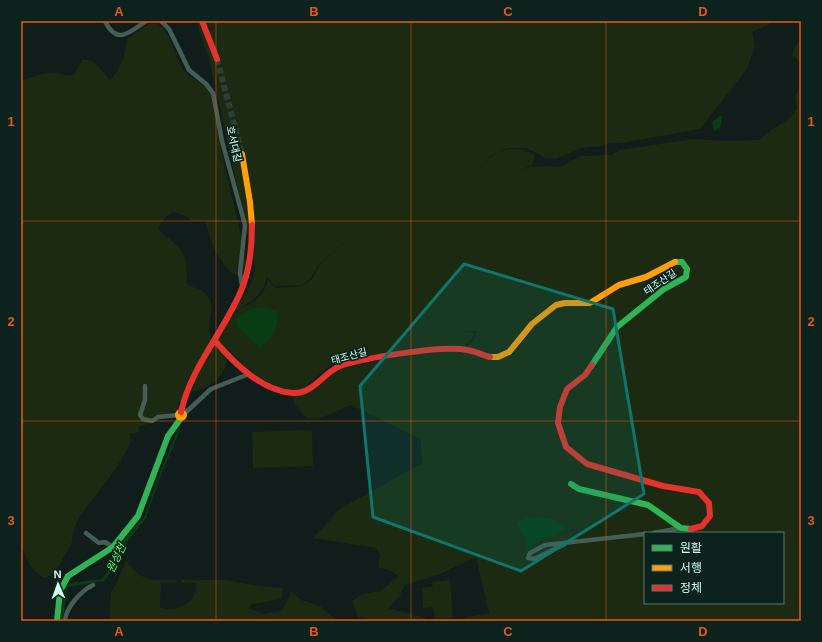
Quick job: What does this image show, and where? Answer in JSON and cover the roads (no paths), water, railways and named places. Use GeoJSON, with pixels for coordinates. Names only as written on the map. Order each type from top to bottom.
{"type":"FeatureCollection","features":[{"type":"Feature","properties":{"kind":"street"},"geometry":{"type":"LineString","coordinates":[[105,21],[111,30],[116,34],[123,35],[132,32],[146,21]]}},
{"type":"Feature","properties":{"kind":"street","name":"호서대길"},"geometry":{"type":"LineString","coordinates":[[161,21],[169,29],[189,70],[206,84],[213,93],[222,141],[245,225],[240,273],[242,288]]}},
{"type":"Feature","properties":{"kind":"street"},"geometry":{"type":"LineString","coordinates":[[202,21],[217,59]]}},
{"type":"Feature","properties":{"kind":"street"},"geometry":{"type":"LineString","coordinates":[[57,621],[60,591],[68,576],[113,547],[138,516],[168,436],[181,415],[198,368],[242,288],[247,272],[253,231],[252,209],[242,154]]}},
{"type":"Feature","properties":{"kind":"street","name":"태조산길"},"geometry":{"type":"LineString","coordinates":[[249,374],[274,388],[288,393],[298,393],[304,391],[334,368],[406,352],[464,349],[487,357],[498,358],[509,353],[529,328],[558,304],[582,304],[595,301],[617,286],[648,277],[674,262],[682,262],[687,269],[686,277],[664,289],[638,311],[622,320],[598,353],[585,375],[568,389],[560,406],[558,423],[562,440],[566,447],[587,464],[663,486],[699,492],[706,498],[710,516],[702,526],[693,529],[681,528]]}},
{"type":"Feature","properties":{"kind":"street"},"geometry":{"type":"LineString","coordinates":[[145,386],[145,400],[140,415],[143,419],[149,422],[158,417],[181,415],[212,389],[249,374],[216,342]]}},
{"type":"Feature","properties":{"kind":"street"},"geometry":{"type":"LineString","coordinates":[[571,484],[579,489],[648,505],[681,528]]}},
{"type":"Feature","properties":{"kind":"street"},"geometry":{"type":"LineString","coordinates":[[659,532],[681,528]]}},
{"type":"Feature","properties":{"kind":"street"},"geometry":{"type":"LineString","coordinates":[[86,534],[99,544],[105,542],[113,547]]}},
{"type":"Feature","properties":{"kind":"street"},"geometry":{"type":"LineString","coordinates":[[565,544],[534,560],[528,558],[530,553],[545,545],[644,534]]}},
{"type":"Feature","properties":{"kind":"street"},"geometry":{"type":"LineString","coordinates":[[65,621],[66,613],[70,607],[93,585]]}},
{"type":"Feature","properties":{"kind":"water"},"geometry":{"type":"Polygon","coordinates":[[[720,116],[722,117],[720,128],[714,131],[712,122],[720,116]]]}},
{"type":"Feature","properties":{"kind":"water"},"geometry":{"type":"Polygon","coordinates":[[[258,307],[276,311],[279,315],[274,334],[260,348],[236,325],[237,318],[247,311],[258,307]]]}},
{"type":"Feature","properties":{"kind":"water","name":"원성천"},"geometry":{"type":"Polygon","coordinates":[[[178,429],[180,430],[159,480],[146,518],[126,543],[115,566],[104,581],[67,587],[63,621],[60,621],[66,585],[102,579],[110,569],[124,539],[145,516],[158,477],[178,429]]]}},
{"type":"Feature","properties":{"kind":"water"},"geometry":{"type":"Polygon","coordinates":[[[540,517],[553,519],[567,529],[553,536],[543,538],[527,549],[525,537],[515,522],[527,518],[540,517]]]}},
{"type":"Feature","properties":{"kind":"tunnel"},"geometry":{"type":"LineString","coordinates":[[217,59],[242,154]]}}]}
